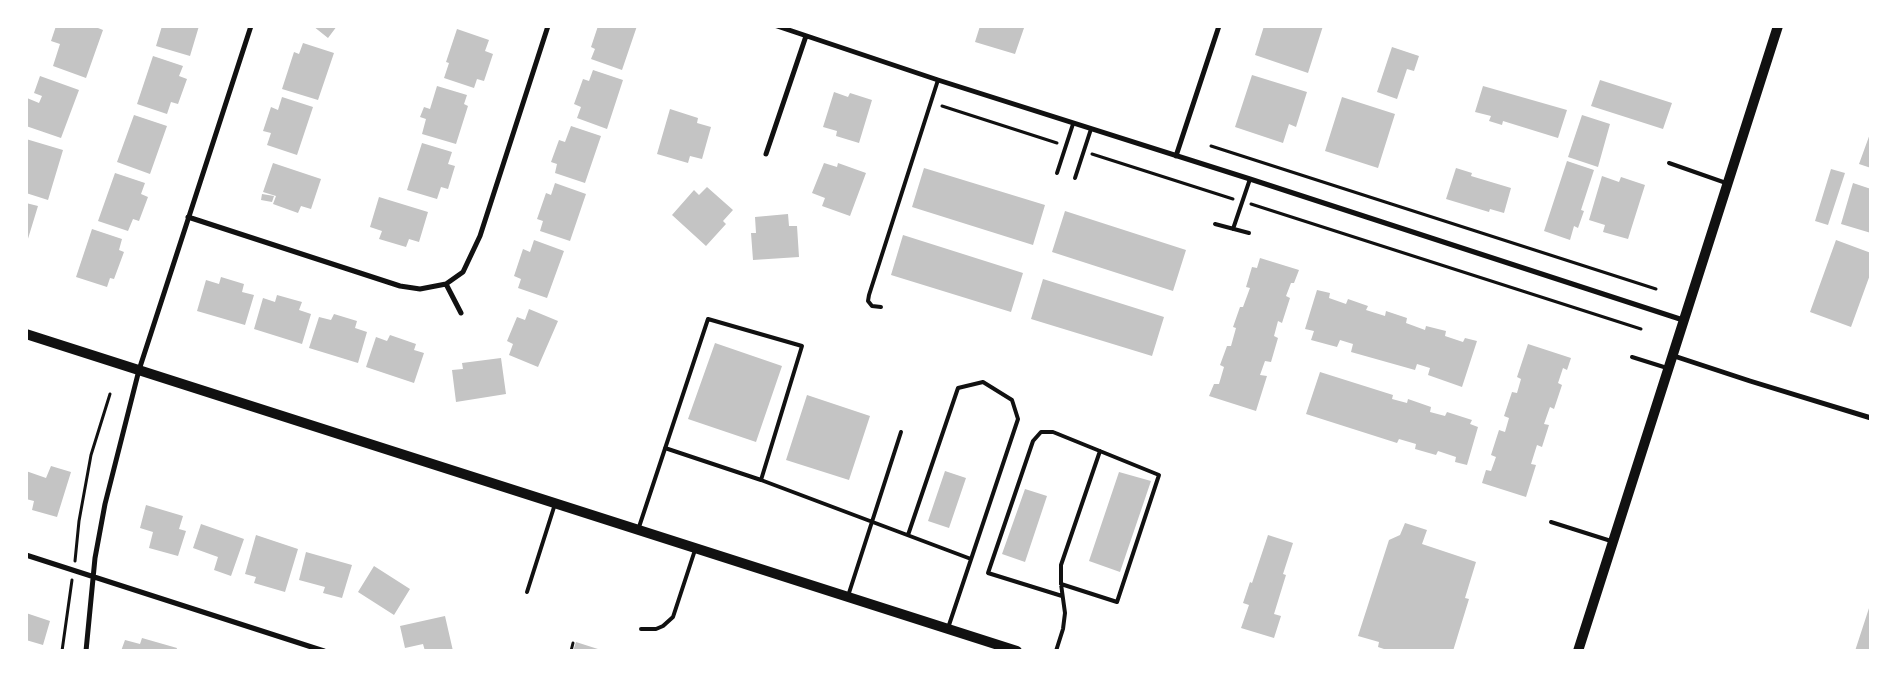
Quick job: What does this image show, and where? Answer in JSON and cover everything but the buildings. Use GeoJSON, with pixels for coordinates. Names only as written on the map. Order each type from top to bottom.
{"type":"FeatureCollection","features":[{"type":"Feature","properties":{"kind":"main road"},"geometry":{"type":"LineString","coordinates":[[1578,651],[1778,26]]}},
{"type":"Feature","properties":{"kind":"main road"},"geometry":{"type":"LineString","coordinates":[[26,334],[1017,651]]}},
{"type":"Feature","properties":{"kind":"street"},"geometry":{"type":"LineString","coordinates":[[86,651],[95,558],[105,504],[139,370],[250,26]]}},
{"type":"Feature","properties":{"kind":"street"},"geometry":{"type":"LineString","coordinates":[[188,217],[400,286],[420,289],[446,284],[462,272],[480,236],[548,26]]}},
{"type":"Feature","properties":{"kind":"street"},"geometry":{"type":"LineString","coordinates":[[777,26],[1073,124],[1250,179],[1683,320]]}},
{"type":"Feature","properties":{"kind":"street"},"geometry":{"type":"LineString","coordinates":[[1176,156],[1219,26]]}},
{"type":"Feature","properties":{"kind":"street"},"geometry":{"type":"LineString","coordinates":[[766,154],[806,36]]}},
{"type":"Feature","properties":{"kind":"street"},"geometry":{"type":"LineString","coordinates":[[446,284],[461,313]]}},
{"type":"Feature","properties":{"kind":"street"},"geometry":{"type":"LineString","coordinates":[[1672,355],[1871,418]]}},
{"type":"Feature","properties":{"kind":"street"},"geometry":{"type":"LineString","coordinates":[[26,555],[324,651]]}},
{"type":"Feature","properties":{"kind":"lane"},"geometry":{"type":"LineString","coordinates":[[881,307],[872,306],[868,301],[868,294],[938,80]]}},
{"type":"Feature","properties":{"kind":"lane"},"geometry":{"type":"LineString","coordinates":[[1057,173],[1073,124]]}},
{"type":"Feature","properties":{"kind":"lane"},"geometry":{"type":"LineString","coordinates":[[1075,178],[1091,129]]}},
{"type":"Feature","properties":{"kind":"lane"},"geometry":{"type":"LineString","coordinates":[[1669,163],[1728,184]]}},
{"type":"Feature","properties":{"kind":"lane"},"geometry":{"type":"LineString","coordinates":[[1233,229],[1250,179]]}},
{"type":"Feature","properties":{"kind":"lane"},"geometry":{"type":"LineString","coordinates":[[1215,224],[1249,234]]}},
{"type":"Feature","properties":{"kind":"lane"},"geometry":{"type":"LineString","coordinates":[[638,530],[708,319],[802,346],[761,480]]}},
{"type":"Feature","properties":{"kind":"lane"},"geometry":{"type":"LineString","coordinates":[[1632,357],[1667,368]]}},
{"type":"Feature","properties":{"kind":"lane"},"geometry":{"type":"LineString","coordinates":[[908,535],[958,388],[982,382],[1012,400],[1018,418],[948,628]]}},
{"type":"Feature","properties":{"kind":"lane"},"geometry":{"type":"LineString","coordinates":[[848,596],[900,432]]}},
{"type":"Feature","properties":{"kind":"lane"},"geometry":{"type":"LineString","coordinates":[[1060,584],[1117,602],[1159,475],[1053,432],[1041,432],[1033,441],[988,573],[1062,596]]}},
{"type":"Feature","properties":{"kind":"lane"},"geometry":{"type":"LineString","coordinates":[[665,448],[761,480],[971,559]]}},
{"type":"Feature","properties":{"kind":"lane"},"geometry":{"type":"LineString","coordinates":[[1056,651],[1063,629],[1065,613],[1060,584],[1061,565],[1100,451]]}},
{"type":"Feature","properties":{"kind":"lane"},"geometry":{"type":"LineString","coordinates":[[526,592],[556,503]]}},
{"type":"Feature","properties":{"kind":"lane"},"geometry":{"type":"LineString","coordinates":[[1551,522],[1613,541]]}},
{"type":"Feature","properties":{"kind":"lane"},"geometry":{"type":"LineString","coordinates":[[641,629],[656,629],[663,626],[673,617],[696,548]]}},
{"type":"Feature","properties":{"kind":"path"},"geometry":{"type":"LineString","coordinates":[[942,106],[1066,146]]}},
{"type":"Feature","properties":{"kind":"path"},"geometry":{"type":"LineString","coordinates":[[1211,146],[1656,288]]}},
{"type":"Feature","properties":{"kind":"path"},"geometry":{"type":"LineString","coordinates":[[1084,151],[1641,329]]}},
{"type":"Feature","properties":{"kind":"path"},"geometry":{"type":"LineString","coordinates":[[62,651],[78,521],[91,455],[110,394]]}},
{"type":"Feature","properties":{"kind":"path"},"geometry":{"type":"LineString","coordinates":[[571,651],[573,644]]}}]}
